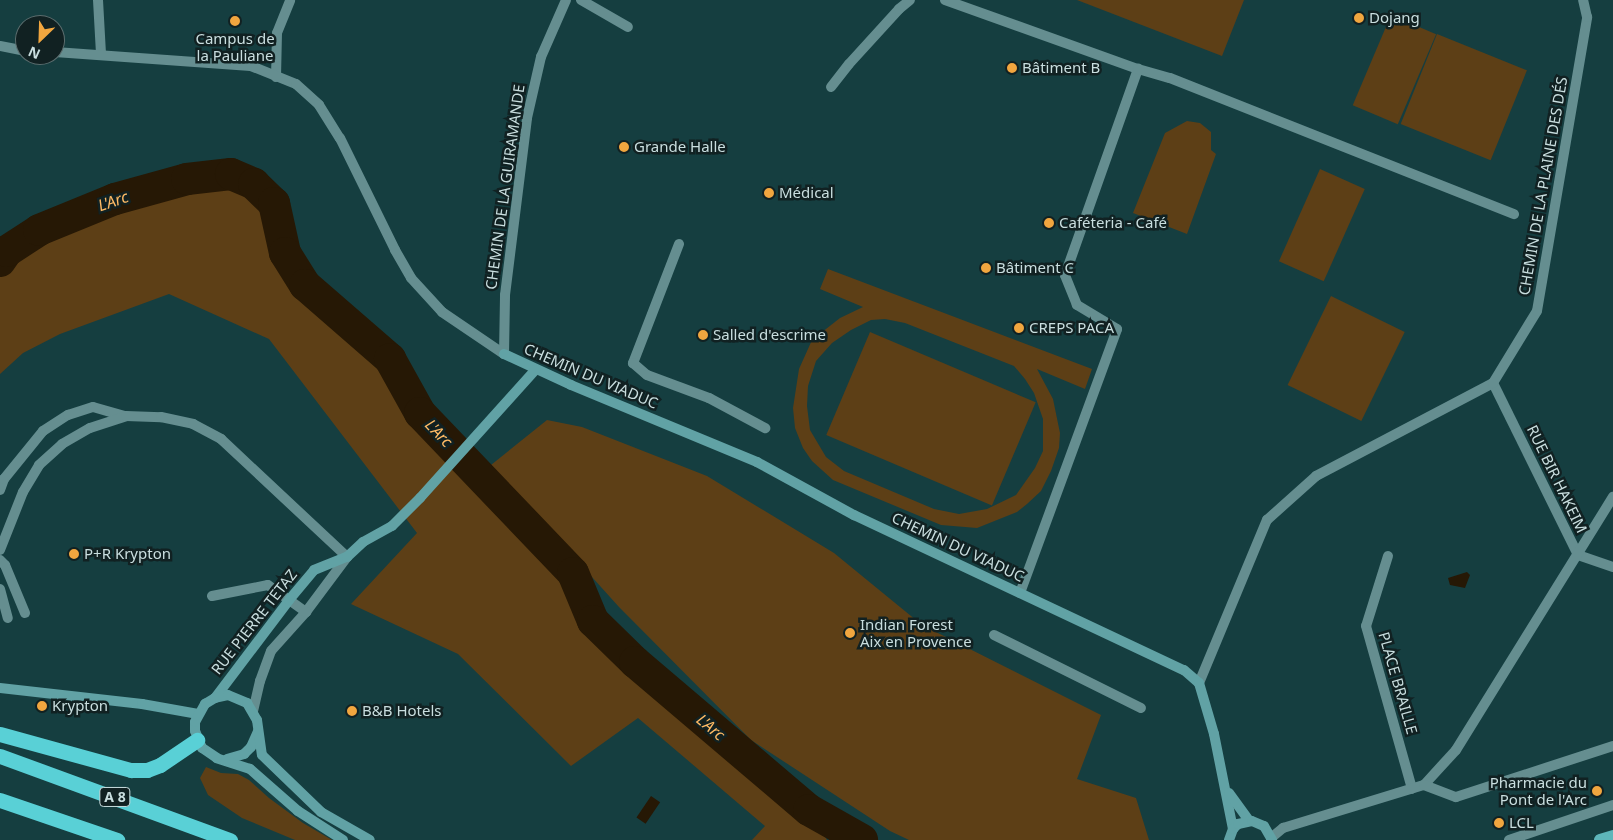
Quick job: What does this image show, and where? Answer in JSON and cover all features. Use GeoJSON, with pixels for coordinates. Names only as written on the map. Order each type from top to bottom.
{"type":"FeatureCollection","features":[{"type":"Feature","properties":{"kind":"highway"},"geometry":{"type":"LineString","coordinates":[[0,734],[131,770],[148,770],[160,766],[197,740]]}},
{"type":"Feature","properties":{"kind":"highway","name":"A 8"},"geometry":{"type":"LineString","coordinates":[[0,756],[230,840]]}},
{"type":"Feature","properties":{"kind":"highway"},"geometry":{"type":"LineString","coordinates":[[0,800],[116,840]]}},
{"type":"Feature","properties":{"kind":"highway"},"geometry":{"type":"LineString","coordinates":[[19,806],[86,840]]}},
{"type":"Feature","properties":{"kind":"main road"},"geometry":{"type":"LineString","coordinates":[[1600,840],[1613,836]]}},
{"type":"Feature","properties":{"kind":"street"},"geometry":{"type":"LineString","coordinates":[[98,0],[101,54]]}},
{"type":"Feature","properties":{"kind":"street"},"geometry":{"type":"LineString","coordinates":[[276,76],[277,33],[290,0]]}},
{"type":"Feature","properties":{"kind":"street","name":"CHEMIN DE LA GUIRAMANDE"},"geometry":{"type":"LineString","coordinates":[[504,354],[505,295],[527,118],[541,58],[566,0]]}},
{"type":"Feature","properties":{"kind":"street"},"geometry":{"type":"LineString","coordinates":[[581,0],[628,27]]}},
{"type":"Feature","properties":{"kind":"street"},"geometry":{"type":"LineString","coordinates":[[832,87],[898,9],[910,0]]}},
{"type":"Feature","properties":{"kind":"street"},"geometry":{"type":"LineString","coordinates":[[944,0],[1138,69],[1170,78],[1514,214]]}},
{"type":"Feature","properties":{"kind":"street","name":"CHEMIN DE LA PLAINE DES DÉS"},"geometry":{"type":"LineString","coordinates":[[1493,383],[1538,311],[1587,17],[1582,0]]}},
{"type":"Feature","properties":{"kind":"street"},"geometry":{"type":"LineString","coordinates":[[0,46],[15,49]]}},
{"type":"Feature","properties":{"kind":"street","name":"CHEMIN DU VIADUC"},"geometry":{"type":"LineString","coordinates":[[65,52],[251,66],[296,84],[318,104],[340,138],[394,250],[411,278],[442,312],[504,354],[757,462],[854,515],[1184,670],[1199,683]]}},
{"type":"Feature","properties":{"kind":"street"},"geometry":{"type":"LineString","coordinates":[[1020,593],[1117,329],[1077,305],[1065,275],[1138,69]]}},
{"type":"Feature","properties":{"kind":"street"},"geometry":{"type":"LineString","coordinates":[[679,244],[633,363],[647,375],[709,398],[765,428]]}},
{"type":"Feature","properties":{"kind":"street","name":"RUE PIERRE TETAZ"},"geometry":{"type":"LineString","coordinates":[[253,711],[260,681],[271,651],[306,612],[347,557],[359,544],[392,526],[536,369]]}},
{"type":"Feature","properties":{"kind":"street"},"geometry":{"type":"LineString","coordinates":[[1233,829],[1227,790],[1199,683],[1267,520],[1316,476],[1493,383]]}},
{"type":"Feature","properties":{"kind":"street","name":"RUE BIR HAKEIM"},"geometry":{"type":"LineString","coordinates":[[1493,383],[1578,555],[1613,567]]}},
{"type":"Feature","properties":{"kind":"street"},"geometry":{"type":"LineString","coordinates":[[0,490],[4,479],[43,431],[68,415],[93,408],[126,416],[161,417],[193,424],[221,439],[347,557]]}},
{"type":"Feature","properties":{"kind":"street"},"geometry":{"type":"LineString","coordinates":[[0,550],[23,492],[39,465],[62,444],[90,428],[126,416]]}},
{"type":"Feature","properties":{"kind":"street"},"geometry":{"type":"LineString","coordinates":[[1229,840],[1233,829],[1238,824],[1248,821],[1258,822],[1264,826],[1272,839],[1283,828],[1424,785],[1456,750],[1613,498]]}},
{"type":"Feature","properties":{"kind":"street","name":"PLACE BRAILLE"},"geometry":{"type":"LineString","coordinates":[[1388,556],[1366,626],[1412,789]]}},
{"type":"Feature","properties":{"kind":"street","name":"RUE PIERRE TETAZ"},"geometry":{"type":"LineString","coordinates":[[215,698],[314,570],[347,557]]}},
{"type":"Feature","properties":{"kind":"street"},"geometry":{"type":"LineString","coordinates":[[0,560],[5,565],[25,613]]}},
{"type":"Feature","properties":{"kind":"street"},"geometry":{"type":"LineString","coordinates":[[212,596],[268,585],[306,612]]}},
{"type":"Feature","properties":{"kind":"street"},"geometry":{"type":"LineString","coordinates":[[0,589],[8,618]]}},
{"type":"Feature","properties":{"kind":"street"},"geometry":{"type":"LineString","coordinates":[[994,635],[1141,708]]}},
{"type":"Feature","properties":{"kind":"street"},"geometry":{"type":"LineString","coordinates":[[0,688],[142,704],[198,714]]}},
{"type":"Feature","properties":{"kind":"street"},"geometry":{"type":"LineString","coordinates":[[343,840],[298,811],[250,769],[209,754],[197,740],[195,722],[205,704],[215,698],[228,695],[238,698],[253,711],[262,755],[321,812],[370,840]]}},
{"type":"Feature","properties":{"kind":"street"},"geometry":{"type":"LineString","coordinates":[[226,759],[236,758],[251,747],[258,730]]}},
{"type":"Feature","properties":{"kind":"street"},"geometry":{"type":"LineString","coordinates":[[1424,785],[1456,797],[1613,746]]}},
{"type":"Feature","properties":{"kind":"street"},"geometry":{"type":"LineString","coordinates":[[1227,790],[1248,821]]}},
{"type":"Feature","properties":{"kind":"street"},"geometry":{"type":"LineString","coordinates":[[1509,840],[1613,805]]}},
{"type":"Feature","properties":{"kind":"shaded area"},"geometry":{"type":"Polygon","coordinates":[[[1077,0],[1244,0],[1222,56],[1077,0]]]}},
{"type":"Feature","properties":{"kind":"shaded area"},"geometry":{"type":"Polygon","coordinates":[[[1391,15],[1436,34],[1398,124],[1353,105],[1391,15]]]}},
{"type":"Feature","properties":{"kind":"shaded area"},"geometry":{"type":"Polygon","coordinates":[[[1437,34],[1527,70],[1491,160],[1401,124],[1437,34]]]}},
{"type":"Feature","properties":{"kind":"shaded area"},"geometry":{"type":"Polygon","coordinates":[[[1187,121],[1200,123],[1211,132],[1211,150],[1216,154],[1187,234],[1133,213],[1165,133],[1187,121]]]}},
{"type":"Feature","properties":{"kind":"shaded area"},"geometry":{"type":"Polygon","coordinates":[[[1320,169],[1365,189],[1324,281],[1279,261],[1320,169]]]}},
{"type":"Feature","properties":{"kind":"shaded area"},"geometry":{"type":"Polygon","coordinates":[[[231,174],[254,184],[274,203],[285,253],[305,285],[391,360],[420,413],[573,573],[593,621],[809,810],[827,840],[752,840],[765,826],[638,718],[571,766],[458,654],[351,604],[417,533],[269,339],[169,294],[60,334],[23,353],[0,374],[0,260],[7,251],[39,230],[115,199],[187,179],[231,174]]]}},
{"type":"Feature","properties":{"kind":"shaded area"},"geometry":{"type":"Polygon","coordinates":[[[828,269],[1092,369],[1085,389],[1037,369],[1053,399],[1060,433],[1059,448],[1051,471],[1041,491],[1017,512],[977,528],[941,525],[833,480],[812,461],[803,448],[795,428],[793,408],[799,369],[812,340],[840,318],[863,307],[820,289],[828,269]],[[885,319],[871,320],[851,330],[832,343],[816,361],[808,386],[807,406],[810,430],[826,457],[844,471],[934,509],[959,514],[987,509],[1016,495],[1035,468],[1043,451],[1043,419],[1034,393],[1025,379],[1014,366],[905,323],[885,319]]]}},
{"type":"Feature","properties":{"kind":"shaded area"},"geometry":{"type":"Polygon","coordinates":[[[1331,296],[1405,332],[1361,421],[1288,385],[1331,296]]]}},
{"type":"Feature","properties":{"kind":"shaded area"},"geometry":{"type":"Polygon","coordinates":[[[870,332],[1036,402],[992,505],[826,435],[870,332]]]}},
{"type":"Feature","properties":{"kind":"shaded area"},"geometry":{"type":"Polygon","coordinates":[[[547,420],[582,427],[707,476],[834,553],[922,625],[1101,715],[1077,779],[1136,798],[1149,840],[909,840],[890,831],[751,740],[619,607],[491,465],[547,420]]]}},
{"type":"Feature","properties":{"kind":"shaded area"},"geometry":{"type":"Polygon","coordinates":[[[1467,572],[1470,575],[1465,588],[1450,585],[1448,578],[1467,572]]]}},
{"type":"Feature","properties":{"kind":"shaded area"},"geometry":{"type":"Polygon","coordinates":[[[206,767],[221,773],[238,774],[249,780],[269,798],[303,823],[332,840],[295,840],[242,818],[208,795],[200,778],[206,767]]]}},
{"type":"Feature","properties":{"kind":"shaded area"},"geometry":{"type":"Polygon","coordinates":[[[651,796],[660,802],[646,824],[636,818],[651,796]]]}},
{"type":"Feature","properties":{"kind":"waterway","name":"L'Arc"},"geometry":{"type":"LineString","coordinates":[[0,261],[7,251],[39,230],[115,199],[187,179],[231,174],[254,184],[274,203],[285,253],[305,285],[390,359],[420,413],[573,573],[593,621],[635,662],[809,810],[862,840]]}},
{"type":"Feature","properties":{"kind":"place","name":"Dojang"},"geometry":{"type":"Point","coordinates":[1359,18]}},
{"type":"Feature","properties":{"kind":"place","name":"Campus de la Pauliane"},"geometry":{"type":"Point","coordinates":[235,21]}},
{"type":"Feature","properties":{"kind":"place","name":"Bâtiment B"},"geometry":{"type":"Point","coordinates":[1012,68]}},
{"type":"Feature","properties":{"kind":"place","name":"Grande Halle"},"geometry":{"type":"Point","coordinates":[624,147]}},
{"type":"Feature","properties":{"kind":"place","name":"Médical"},"geometry":{"type":"Point","coordinates":[769,193]}},
{"type":"Feature","properties":{"kind":"place","name":"Caféteria - Café"},"geometry":{"type":"Point","coordinates":[1049,223]}},
{"type":"Feature","properties":{"kind":"place","name":"Bâtiment C"},"geometry":{"type":"Point","coordinates":[986,268]}},
{"type":"Feature","properties":{"kind":"place","name":"CREPS PACA"},"geometry":{"type":"Point","coordinates":[1019,328]}},
{"type":"Feature","properties":{"kind":"place","name":"Salled d'escrime"},"geometry":{"type":"Point","coordinates":[703,335]}},
{"type":"Feature","properties":{"kind":"place","name":"P+R Krypton"},"geometry":{"type":"Point","coordinates":[74,554]}},
{"type":"Feature","properties":{"kind":"place","name":"Indian Forest Aix en Provence"},"geometry":{"type":"Point","coordinates":[850,633]}},
{"type":"Feature","properties":{"kind":"place","name":"Krypton"},"geometry":{"type":"Point","coordinates":[42,706]}},
{"type":"Feature","properties":{"kind":"place","name":"B&B Hotels"},"geometry":{"type":"Point","coordinates":[352,711]}},
{"type":"Feature","properties":{"kind":"place","name":"Pharmacie du Pont de l'Arc"},"geometry":{"type":"Point","coordinates":[1597,791]}},
{"type":"Feature","properties":{"kind":"place","name":"LCL"},"geometry":{"type":"Point","coordinates":[1499,823]}}]}
